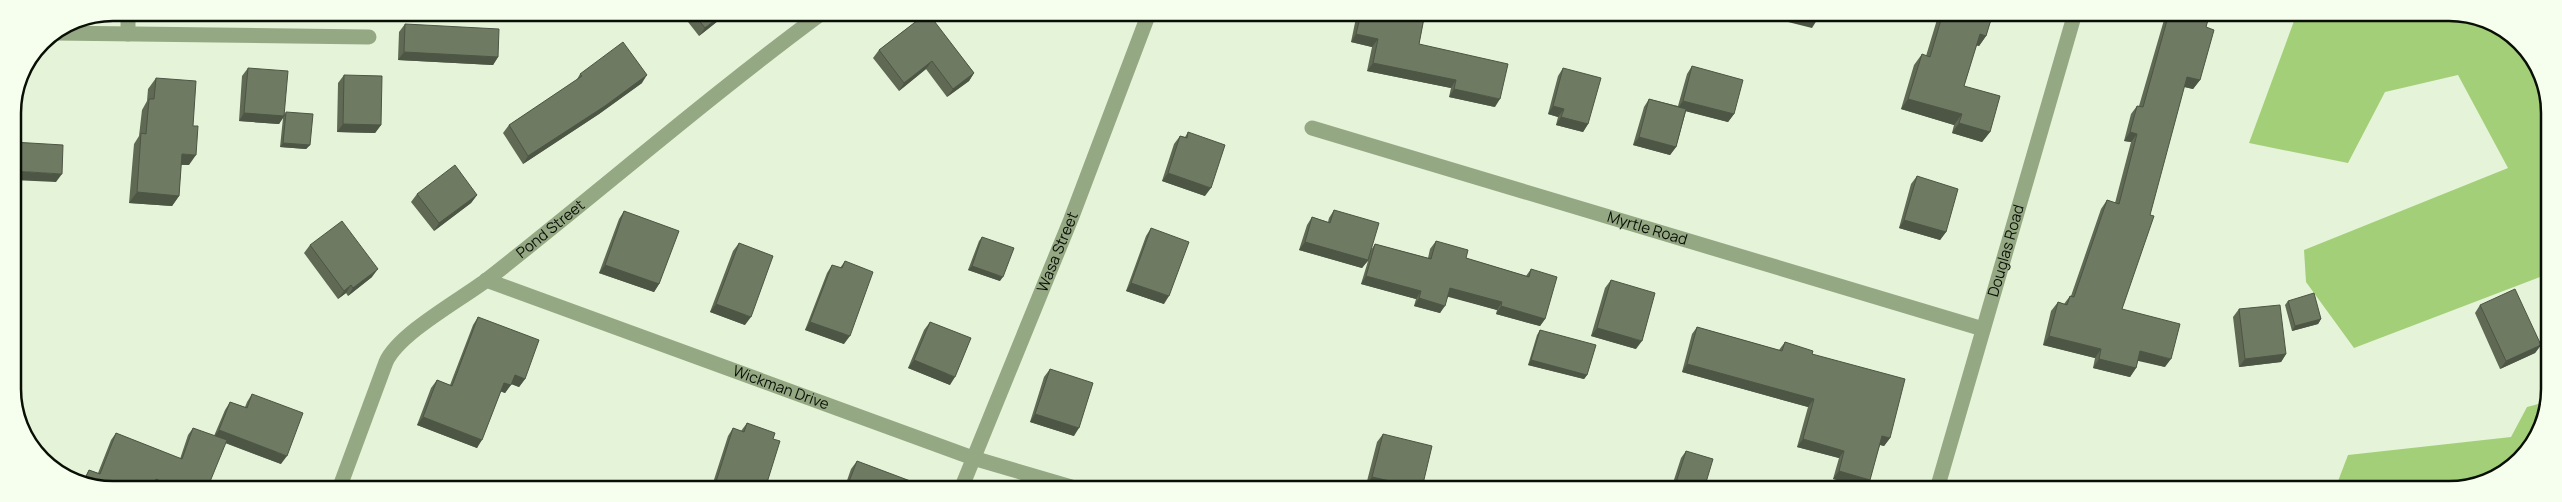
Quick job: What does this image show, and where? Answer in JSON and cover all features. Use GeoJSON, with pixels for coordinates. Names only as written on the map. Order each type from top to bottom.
{"type":"FeatureCollection","features":[{"type":"Feature","properties":{"kind":"street"},"geometry":{"type":"LineString","coordinates":[[128,21],[128,34]]}},
{"type":"Feature","properties":{"kind":"street","name":"Pond Street"},"geometry":{"type":"LineString","coordinates":[[342,481],[389,355],[418,329],[486,280],[736,77],[811,21]]}},
{"type":"Feature","properties":{"kind":"street","name":"Wasa Street"},"geometry":{"type":"LineString","coordinates":[[964,481],[1071,219],[1146,21]]}},
{"type":"Feature","properties":{"kind":"street","name":"Douglas Road"},"geometry":{"type":"LineString","coordinates":[[1939,481],[2073,21]]}},
{"type":"Feature","properties":{"kind":"street"},"geometry":{"type":"LineString","coordinates":[[68,33],[370,37]]}},
{"type":"Feature","properties":{"kind":"street","name":"Myrtle Road"},"geometry":{"type":"LineString","coordinates":[[1312,128],[1983,328]]}},
{"type":"Feature","properties":{"kind":"street","name":"Wickman Drive"},"geometry":{"type":"LineString","coordinates":[[486,280],[973,458],[1051,481]]}},
{"type":"Feature","properties":{"kind":"green space"},"geometry":{"type":"Polygon","coordinates":[[[2294,21],[2449,21],[2473,24],[2484,28],[2500,37],[2522,57],[2536,84],[2539,95],[2541,107],[2541,277],[2354,348],[2306,282],[2304,250],[2508,168],[2458,75],[2385,92],[2348,163],[2249,143],[2294,21]]]}},
{"type":"Feature","properties":{"kind":"green space"},"geometry":{"type":"Polygon","coordinates":[[[2540,404],[2536,418],[2522,445],[2500,465],[2484,474],[2473,478],[2449,481],[2338,481],[2348,455],[2511,437],[2527,407],[2540,404]]]}},
{"type":"Feature","properties":{"kind":"building"},"geometry":{"type":"Polygon","coordinates":[[[699,21],[714,21],[705,28],[699,21]]]}},
{"type":"Feature","properties":{"kind":"building"},"geometry":{"type":"Polygon","coordinates":[[[917,21],[934,21],[974,73],[953,89],[932,61],[904,83],[879,50],[917,21]]]}},
{"type":"Feature","properties":{"kind":"building"},"geometry":{"type":"Polygon","coordinates":[[[1359,21],[1423,21],[1419,44],[1508,64],[1500,99],[1454,89],[1456,80],[1373,63],[1378,39],[1356,34],[1359,21]]]}},
{"type":"Feature","properties":{"kind":"building"},"geometry":{"type":"Polygon","coordinates":[[[1941,21],[1991,21],[1986,36],[1980,34],[1964,86],[2000,96],[1990,132],[1959,123],[1962,114],[1908,99],[1922,54],[1930,57],[1941,21]]]}},
{"type":"Feature","properties":{"kind":"building"},"geometry":{"type":"Polygon","coordinates":[[[2167,21],[2208,21],[2206,27],[2214,30],[2200,80],[2187,77],[2150,215],[2154,216],[2122,309],[2180,324],[2171,359],[2140,351],[2136,368],[2099,359],[2101,349],[2049,336],[2058,302],[2067,305],[2070,296],[2074,297],[2107,200],[2119,204],[2137,134],[2130,132],[2137,106],[2143,107],[2167,21]]]}},
{"type":"Feature","properties":{"kind":"building"},"geometry":{"type":"Polygon","coordinates":[[[405,24],[499,29],[498,57],[404,52],[405,24]]]}},
{"type":"Feature","properties":{"kind":"building"},"geometry":{"type":"Polygon","coordinates":[[[623,42],[647,75],[605,106],[528,156],[509,125],[582,76],[580,74],[623,42]]]}},
{"type":"Feature","properties":{"kind":"building"},"geometry":{"type":"Polygon","coordinates":[[[1692,66],[1743,80],[1734,114],[1683,101],[1692,66]]]}},
{"type":"Feature","properties":{"kind":"building"},"geometry":{"type":"Polygon","coordinates":[[[248,68],[288,71],[284,116],[244,113],[248,68]]]}},
{"type":"Feature","properties":{"kind":"building"},"geometry":{"type":"Polygon","coordinates":[[[1563,68],[1601,78],[1588,124],[1561,117],[1564,109],[1553,106],[1563,68]]]}},
{"type":"Feature","properties":{"kind":"building"},"geometry":{"type":"Polygon","coordinates":[[[344,75],[382,76],[381,125],[343,124],[344,75]]]}},
{"type":"Feature","properties":{"kind":"building"},"geometry":{"type":"Polygon","coordinates":[[[156,78],[196,81],[193,126],[198,126],[196,155],[182,154],[179,196],[137,192],[141,133],[146,134],[149,99],[154,99],[156,78]]]}},
{"type":"Feature","properties":{"kind":"building"},"geometry":{"type":"Polygon","coordinates":[[[1649,99],[1686,109],[1676,147],[1639,137],[1649,99]]]}},
{"type":"Feature","properties":{"kind":"building"},"geometry":{"type":"Polygon","coordinates":[[[286,112],[313,114],[310,145],[283,143],[286,112]]]}},
{"type":"Feature","properties":{"kind":"building"},"geometry":{"type":"Polygon","coordinates":[[[1188,132],[1225,145],[1211,188],[1168,173],[1180,136],[1187,138],[1188,132]]]}},
{"type":"Feature","properties":{"kind":"building"},"geometry":{"type":"Polygon","coordinates":[[[21,142],[63,145],[62,174],[21,171],[21,142]]]}},
{"type":"Feature","properties":{"kind":"building"},"geometry":{"type":"Polygon","coordinates":[[[455,165],[477,195],[439,223],[417,194],[455,165]]]}},
{"type":"Feature","properties":{"kind":"building"},"geometry":{"type":"Polygon","coordinates":[[[1917,176],[1958,189],[1946,232],[1904,220],[1917,176]]]}},
{"type":"Feature","properties":{"kind":"building"},"geometry":{"type":"Polygon","coordinates":[[[1334,210],[1379,223],[1368,260],[1305,242],[1312,217],[1330,223],[1334,210]]]}},
{"type":"Feature","properties":{"kind":"building"},"geometry":{"type":"Polygon","coordinates":[[[624,211],[679,231],[659,284],[605,265],[624,211]]]}},
{"type":"Feature","properties":{"kind":"building"},"geometry":{"type":"Polygon","coordinates":[[[342,221],[378,269],[353,288],[351,285],[344,291],[310,245],[342,221]]]}},
{"type":"Feature","properties":{"kind":"building"},"geometry":{"type":"Polygon","coordinates":[[[1151,228],[1189,242],[1169,296],[1131,283],[1151,228]]]}},
{"type":"Feature","properties":{"kind":"building"},"geometry":{"type":"Polygon","coordinates":[[[982,237],[1014,248],[1003,277],[972,266],[982,237]]]}},
{"type":"Feature","properties":{"kind":"building"},"geometry":{"type":"Polygon","coordinates":[[[1436,241],[1468,250],[1466,258],[1529,277],[1531,269],[1557,277],[1545,319],[1501,306],[1502,302],[1450,288],[1445,306],[1419,298],[1421,291],[1366,276],[1375,244],[1431,259],[1436,241]]]}},
{"type":"Feature","properties":{"kind":"building"},"geometry":{"type":"Polygon","coordinates":[[[739,243],[773,256],[751,317],[716,304],[739,243]]]}},
{"type":"Feature","properties":{"kind":"building"},"geometry":{"type":"Polygon","coordinates":[[[845,261],[873,272],[850,336],[810,322],[832,265],[842,268],[845,261]]]}},
{"type":"Feature","properties":{"kind":"building"},"geometry":{"type":"Polygon","coordinates":[[[1611,280],[1655,293],[1642,341],[1597,328],[1611,280]]]}},
{"type":"Feature","properties":{"kind":"building"},"geometry":{"type":"Polygon","coordinates":[[[2515,289],[2541,345],[2506,361],[2480,305],[2515,289]]]}},
{"type":"Feature","properties":{"kind":"building"},"geometry":{"type":"Polygon","coordinates":[[[2314,293],[2321,319],[2295,326],[2288,301],[2314,293]]]}},
{"type":"Feature","properties":{"kind":"building"},"geometry":{"type":"Polygon","coordinates":[[[2280,305],[2286,354],[2245,359],[2239,309],[2280,305]]]}},
{"type":"Feature","properties":{"kind":"building"},"geometry":{"type":"Polygon","coordinates":[[[478,317],[539,340],[525,379],[515,375],[511,385],[504,383],[482,440],[423,417],[437,380],[452,386],[478,317]]]}},
{"type":"Feature","properties":{"kind":"building"},"geometry":{"type":"Polygon","coordinates":[[[930,322],[971,338],[955,377],[914,360],[930,322]]]}},
{"type":"Feature","properties":{"kind":"building"},"geometry":{"type":"Polygon","coordinates":[[[1697,327],[1782,351],[1785,342],[1813,351],[1812,354],[1905,379],[1890,438],[1882,436],[1870,480],[1839,471],[1844,451],[1803,439],[1814,399],[1687,364],[1697,327]]]}},
{"type":"Feature","properties":{"kind":"building"},"geometry":{"type":"Polygon","coordinates":[[[1540,330],[1596,345],[1587,375],[1531,360],[1540,330]]]}},
{"type":"Feature","properties":{"kind":"building"},"geometry":{"type":"Polygon","coordinates":[[[1050,369],[1093,383],[1079,428],[1035,414],[1050,369]]]}},
{"type":"Feature","properties":{"kind":"building"},"geometry":{"type":"Polygon","coordinates":[[[252,394],[303,413],[287,456],[219,430],[230,402],[247,408],[252,394]]]}},
{"type":"Feature","properties":{"kind":"building"},"geometry":{"type":"Polygon","coordinates":[[[747,423],[775,433],[773,439],[780,441],[768,481],[716,481],[733,428],[744,432],[747,423]]]}},
{"type":"Feature","properties":{"kind":"building"},"geometry":{"type":"Polygon","coordinates":[[[193,428],[227,440],[210,481],[161,481],[156,479],[155,481],[113,481],[86,477],[89,470],[100,474],[116,433],[182,459],[193,428]]]}},
{"type":"Feature","properties":{"kind":"building"},"geometry":{"type":"Polygon","coordinates":[[[1383,434],[1432,446],[1424,481],[1390,481],[1372,477],[1383,434]]]}},
{"type":"Feature","properties":{"kind":"building"},"geometry":{"type":"Polygon","coordinates":[[[1686,451],[1713,459],[1706,481],[1677,481],[1686,451]]]}},
{"type":"Feature","properties":{"kind":"building"},"geometry":{"type":"Polygon","coordinates":[[[857,461],[910,481],[849,481],[857,461]]]}}]}
